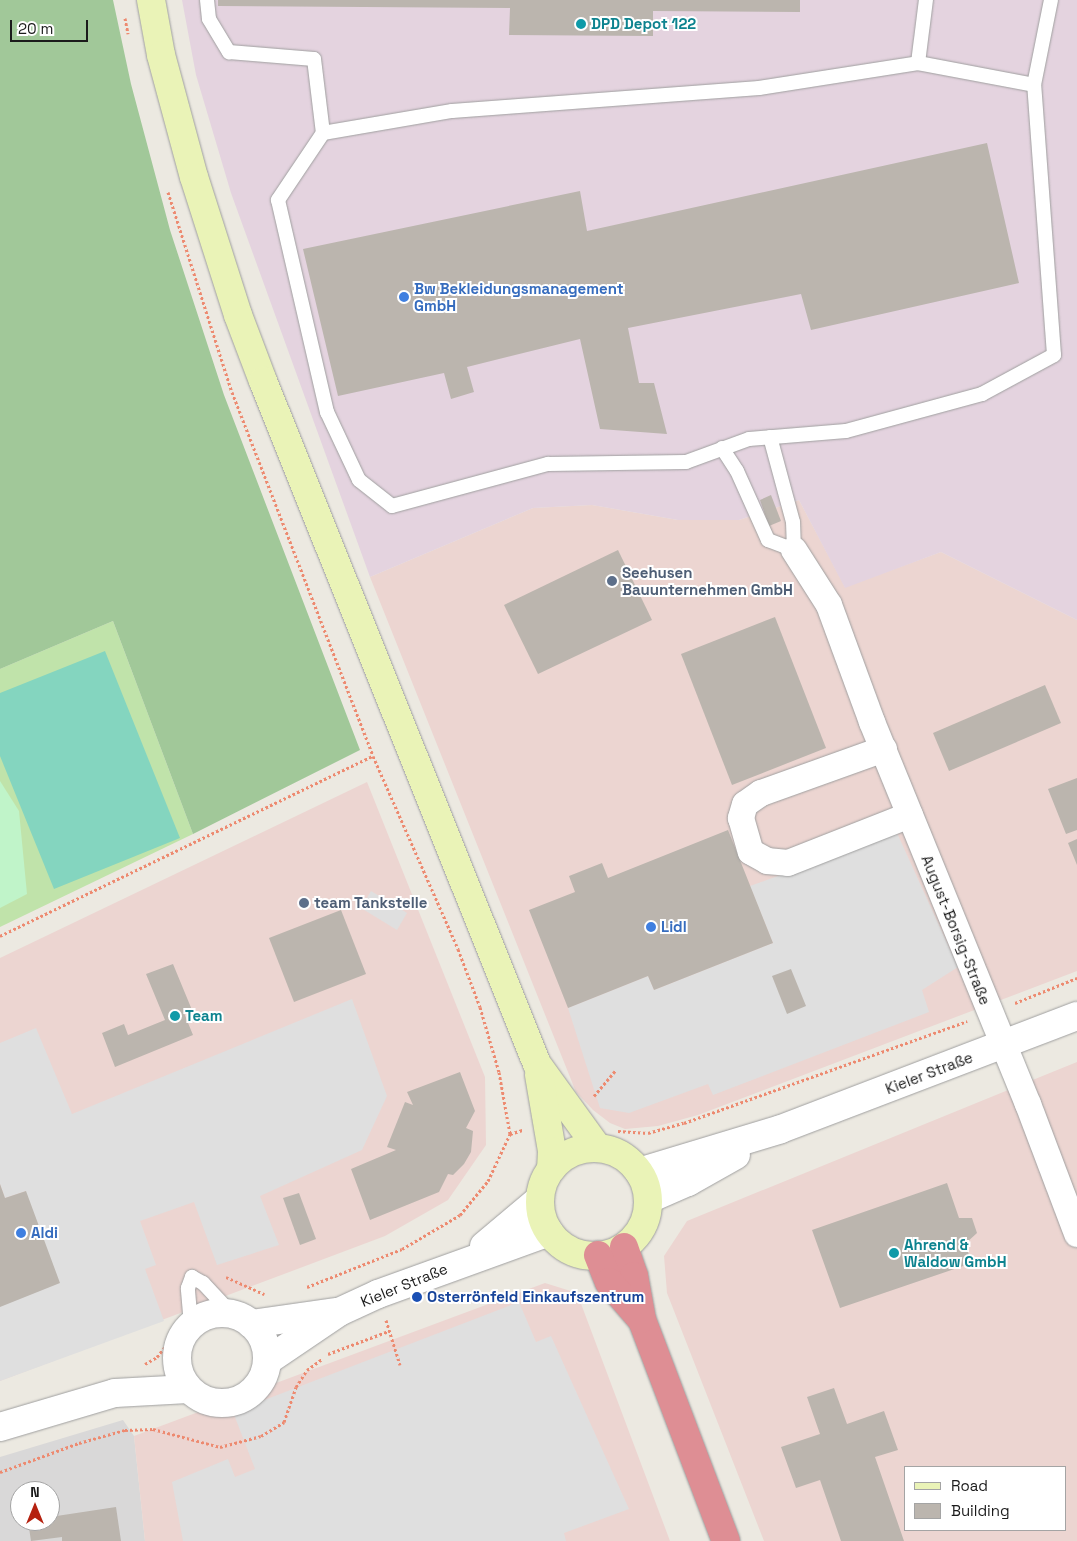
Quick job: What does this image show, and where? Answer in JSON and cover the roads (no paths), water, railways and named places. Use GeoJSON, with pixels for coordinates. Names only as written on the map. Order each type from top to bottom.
{"type":"FeatureCollection","features":[{"type":"Feature","properties":{"kind":"highway"},"geometry":{"type":"LineString","coordinates":[[624,1247],[634,1276],[642,1320],[726,1541]]}},
{"type":"Feature","properties":{"kind":"highway"},"geometry":{"type":"LineString","coordinates":[[598,1255],[609,1282],[642,1320]]}},
{"type":"Feature","properties":{"kind":"main road"},"geometry":{"type":"LineString","coordinates":[[151,0],[161,56],[194,177],[238,315],[537,1064],[552,1151],[551,1169],[540,1199],[541,1211],[550,1232],[571,1250],[598,1255],[624,1247],[633,1240],[645,1221],[648,1199],[640,1172],[628,1159],[613,1151],[597,1148],[580,1150],[564,1157],[551,1169]]}},
{"type":"Feature","properties":{"kind":"main road"},"geometry":{"type":"LineString","coordinates":[[537,1064],[597,1148]]}},
{"type":"Feature","properties":{"kind":"street","name":"August-Borsig-Straße"},"geometry":{"type":"LineString","coordinates":[[794,550],[829,605],[910,815],[1004,1045],[1077,1234]]}},
{"type":"Feature","properties":{"kind":"street"},"geometry":{"type":"LineString","coordinates":[[884,749],[761,793],[745,804],[740,818],[751,852],[767,861],[788,862],[910,815]]}},
{"type":"Feature","properties":{"kind":"street","name":"Kieler Straße"},"geometry":{"type":"LineString","coordinates":[[640,1172],[781,1129],[1077,1016]]}},
{"type":"Feature","properties":{"kind":"street","name":"Kieler Straße"},"geometry":{"type":"LineString","coordinates":[[648,1199],[688,1182],[781,1129]]}},
{"type":"Feature","properties":{"kind":"street","name":"Kieler Straße"},"geometry":{"type":"LineString","coordinates":[[468,1258],[540,1199]]}},
{"type":"Feature","properties":{"kind":"street","name":"Kieler Straße"},"geometry":{"type":"LineString","coordinates":[[267,1362],[339,1312],[378,1294],[468,1258],[550,1232]]}},
{"type":"Feature","properties":{"kind":"street","name":"Kieler Straße"},"geometry":{"type":"LineString","coordinates":[[191,1324],[218,1313],[242,1319],[339,1312]]}},
{"type":"Feature","properties":{"kind":"street"},"geometry":{"type":"LineString","coordinates":[[177,1351],[178,1371],[188,1389],[205,1400],[224,1403],[238,1400],[258,1384],[267,1362],[265,1345],[242,1319]]}},
{"type":"Feature","properties":{"kind":"street"},"geometry":{"type":"LineString","coordinates":[[115,1393],[177,1351],[191,1324]]}},
{"type":"Feature","properties":{"kind":"street"},"geometry":{"type":"LineString","coordinates":[[0,1427],[115,1393],[188,1389]]}},
{"type":"Feature","properties":{"kind":"lane"},"geometry":{"type":"LineString","coordinates":[[207,0],[209,19],[230,52],[314,59],[323,133],[278,200],[327,412],[359,480],[392,506],[548,464],[686,462],[748,439],[846,431],[982,394],[1054,356],[1034,85],[1051,0]]}},
{"type":"Feature","properties":{"kind":"lane"},"geometry":{"type":"LineString","coordinates":[[918,63],[926,0]]}},
{"type":"Feature","properties":{"kind":"lane"},"geometry":{"type":"LineString","coordinates":[[323,133],[452,111],[759,88],[918,63],[1034,85]]}},
{"type":"Feature","properties":{"kind":"lane"},"geometry":{"type":"LineString","coordinates":[[722,448],[737,472],[768,540],[794,550],[792,522],[770,437]]}},
{"type":"Feature","properties":{"kind":"lane"},"geometry":{"type":"LineString","coordinates":[[191,1324],[188,1288],[192,1277],[203,1283],[242,1319]]}},
{"type":"Feature","properties":{"kind":"place","name":"DPD Depot 122"},"geometry":{"type":"Point","coordinates":[581,24]}},
{"type":"Feature","properties":{"kind":"place","name":"Bw Bekleidungsmanagement GmbH"},"geometry":{"type":"Point","coordinates":[404,297]}},
{"type":"Feature","properties":{"kind":"place","name":"Seehusen Bauunternehmen GmbH"},"geometry":{"type":"Point","coordinates":[612,581]}},
{"type":"Feature","properties":{"kind":"place","name":"team Tankstelle"},"geometry":{"type":"Point","coordinates":[304,903]}},
{"type":"Feature","properties":{"kind":"place","name":"Lidl"},"geometry":{"type":"Point","coordinates":[651,927]}},
{"type":"Feature","properties":{"kind":"place","name":"Team"},"geometry":{"type":"Point","coordinates":[175,1016]}},
{"type":"Feature","properties":{"kind":"place","name":"Aldi"},"geometry":{"type":"Point","coordinates":[21,1233]}},
{"type":"Feature","properties":{"kind":"place","name":"Ahrend & Waldow GmbH"},"geometry":{"type":"Point","coordinates":[894,1253]}},
{"type":"Feature","properties":{"kind":"place","name":"Osterrönfeld Einkaufszentrum"},"geometry":{"type":"Point","coordinates":[417,1297]}}]}
